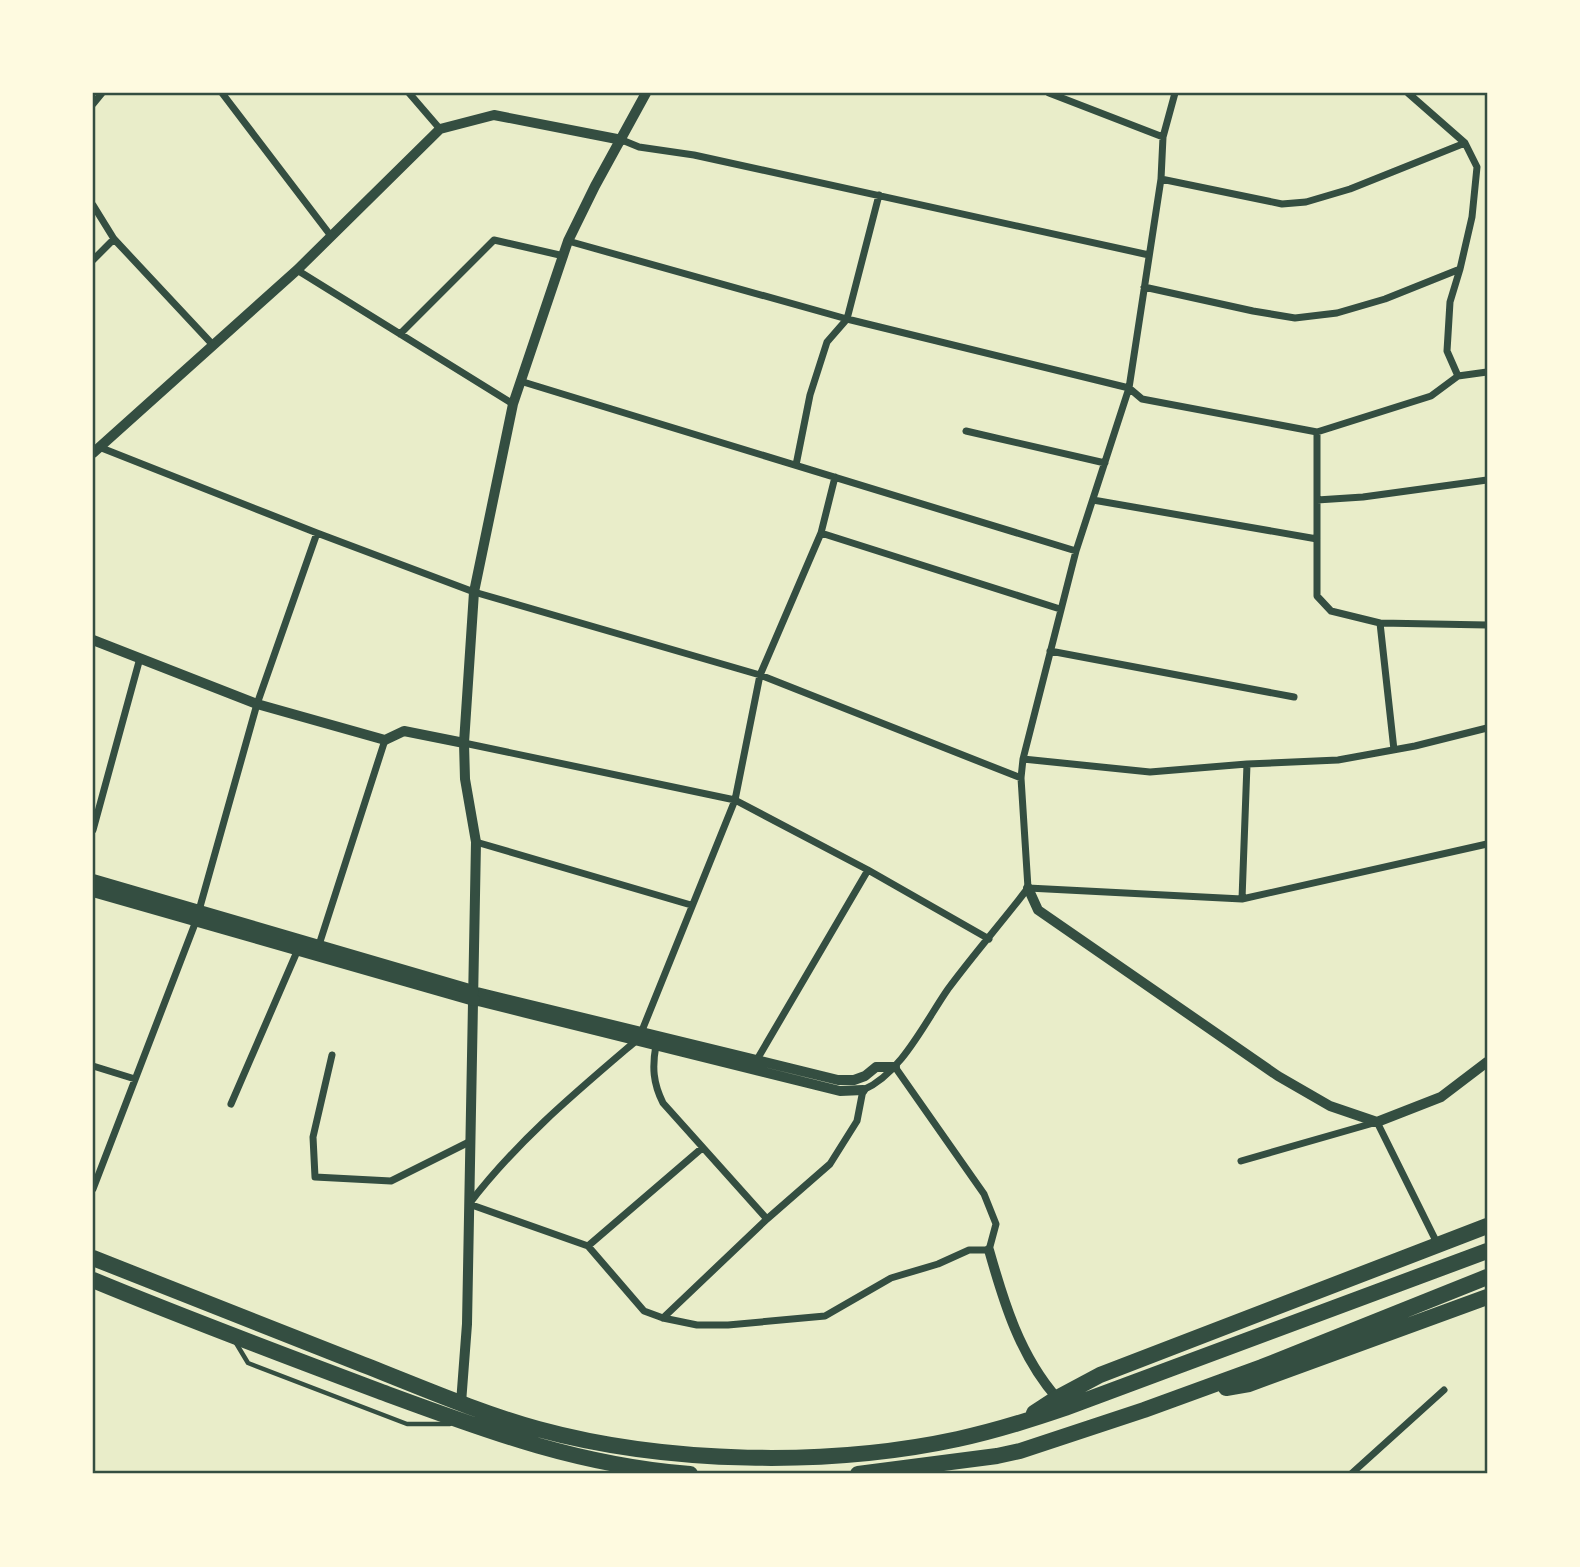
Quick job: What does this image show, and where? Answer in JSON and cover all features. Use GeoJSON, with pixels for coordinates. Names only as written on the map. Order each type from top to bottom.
{"type":"FeatureCollection","features":[{"type":"Feature","properties":{"kind":"highway"},"geometry":{"type":"LineString","coordinates":[[1020,1423],[1057,1398],[1100,1375],[1487,1226]]}},
{"type":"Feature","properties":{"kind":"highway"},"geometry":{"type":"LineString","coordinates":[[93,1258],[461,1403],[539,1429],[633,1448],[734,1458],[841,1456],[933,1444],[1020,1423],[1487,1251]]}},
{"type":"Feature","properties":{"kind":"highway"},"geometry":{"type":"LineString","coordinates":[[858,1474],[1020,1451],[1262,1367],[1487,1277]]}},
{"type":"Feature","properties":{"kind":"highway"},"geometry":{"type":"LineString","coordinates":[[93,1280],[230,1334],[530,1445],[632,1468],[690,1474]]}},
{"type":"Feature","properties":{"kind":"highway"},"geometry":{"type":"LineString","coordinates":[[1179,1397],[1249,1384],[1487,1297]]}},
{"type":"Feature","properties":{"kind":"main road"},"geometry":{"type":"LineString","coordinates":[[93,880],[197,916]]}},
{"type":"Feature","properties":{"kind":"main road"},"geometry":{"type":"LineString","coordinates":[[93,891],[197,916],[473,995]]}},
{"type":"Feature","properties":{"kind":"street"},"geometry":{"type":"LineString","coordinates":[[93,104],[102,93]]}},
{"type":"Feature","properties":{"kind":"street"},"geometry":{"type":"LineString","coordinates":[[222,93],[331,236]]}},
{"type":"Feature","properties":{"kind":"street"},"geometry":{"type":"LineString","coordinates":[[409,93],[440,129]]}},
{"type":"Feature","properties":{"kind":"street"},"geometry":{"type":"LineString","coordinates":[[461,1403],[467,1324],[476,842],[465,779],[464,743],[474,592],[513,404],[568,241],[646,93]]}},
{"type":"Feature","properties":{"kind":"street"},"geometry":{"type":"LineString","coordinates":[[1052,93],[1163,137]]}},
{"type":"Feature","properties":{"kind":"street"},"geometry":{"type":"LineString","coordinates":[[1175,93],[1163,137],[1161,179],[1129,388],[1076,551],[1023,759],[1021,778],[1028,888],[1038,911],[1278,1076],[1330,1106],[1377,1122],[1438,1246]]}},
{"type":"Feature","properties":{"kind":"street"},"geometry":{"type":"LineString","coordinates":[[1408,93],[1465,144],[1477,167],[1472,217],[1450,302],[1447,351],[1458,376]]}},
{"type":"Feature","properties":{"kind":"street"},"geometry":{"type":"LineString","coordinates":[[1021,778],[760,675],[474,592],[96,450],[297,270],[440,129],[494,115],[622,140],[639,147],[694,155],[1149,255]]}},
{"type":"Feature","properties":{"kind":"street"},"geometry":{"type":"LineString","coordinates":[[1161,179],[1282,204],[1306,202],[1350,189],[1465,144]]}},
{"type":"Feature","properties":{"kind":"street"},"geometry":{"type":"LineString","coordinates":[[796,465],[810,395],[827,342],[847,319],[879,195]]}},
{"type":"Feature","properties":{"kind":"street"},"geometry":{"type":"LineString","coordinates":[[93,205],[114,239],[213,345]]}},
{"type":"Feature","properties":{"kind":"street"},"geometry":{"type":"LineString","coordinates":[[93,260],[114,239]]}},
{"type":"Feature","properties":{"kind":"street"},"geometry":{"type":"LineString","coordinates":[[400,334],[494,240],[564,256]]}},
{"type":"Feature","properties":{"kind":"street"},"geometry":{"type":"LineString","coordinates":[[568,241],[847,319],[1129,388],[1142,399],[1317,432],[1431,396],[1458,376],[1487,372]]}},
{"type":"Feature","properties":{"kind":"street"},"geometry":{"type":"LineString","coordinates":[[1144,287],[1295,318],[1337,313],[1361,306],[1460,269]]}},
{"type":"Feature","properties":{"kind":"street"},"geometry":{"type":"LineString","coordinates":[[297,270],[513,404]]}},
{"type":"Feature","properties":{"kind":"street"},"geometry":{"type":"LineString","coordinates":[[520,381],[1076,551]]}},
{"type":"Feature","properties":{"kind":"street"},"geometry":{"type":"LineString","coordinates":[[965,431],[1104,463]]}},
{"type":"Feature","properties":{"kind":"street"},"geometry":{"type":"LineString","coordinates":[[1317,432],[1317,596],[1331,611],[1380,622],[1487,625]]}},
{"type":"Feature","properties":{"kind":"street"},"geometry":{"type":"LineString","coordinates":[[469,1204],[498,1167],[547,1117],[639,1037],[735,800],[760,675],[821,533],[835,477]]}},
{"type":"Feature","properties":{"kind":"street"},"geometry":{"type":"LineString","coordinates":[[1317,500],[1363,497],[1487,480]]}},
{"type":"Feature","properties":{"kind":"street"},"geometry":{"type":"LineString","coordinates":[[1093,500],[1317,539]]}},
{"type":"Feature","properties":{"kind":"street"},"geometry":{"type":"LineString","coordinates":[[93,1189],[197,916],[257,704],[317,533]]}},
{"type":"Feature","properties":{"kind":"street"},"geometry":{"type":"LineString","coordinates":[[821,533],[1060,609]]}},
{"type":"Feature","properties":{"kind":"street"},"geometry":{"type":"LineString","coordinates":[[1380,622],[1394,750]]}},
{"type":"Feature","properties":{"kind":"street"},"geometry":{"type":"LineString","coordinates":[[93,640],[257,704],[385,740],[404,731],[421,732],[735,800],[868,870],[989,939]]}},
{"type":"Feature","properties":{"kind":"street"},"geometry":{"type":"LineString","coordinates":[[1050,651],[1294,697]]}},
{"type":"Feature","properties":{"kind":"street"},"geometry":{"type":"LineString","coordinates":[[93,830],[139,658]]}},
{"type":"Feature","properties":{"kind":"street"},"geometry":{"type":"LineString","coordinates":[[1023,759],[1150,772],[1338,760],[1487,728]]}},
{"type":"Feature","properties":{"kind":"street"},"geometry":{"type":"LineString","coordinates":[[317,950],[385,740]]}},
{"type":"Feature","properties":{"kind":"street"},"geometry":{"type":"LineString","coordinates":[[1242,899],[1247,764]]}},
{"type":"Feature","properties":{"kind":"street"},"geometry":{"type":"LineString","coordinates":[[476,842],[691,905]]}},
{"type":"Feature","properties":{"kind":"street"},"geometry":{"type":"LineString","coordinates":[[1028,888],[1242,899],[1487,844]]}},
{"type":"Feature","properties":{"kind":"street"},"geometry":{"type":"LineString","coordinates":[[753,1065],[868,870]]}},
{"type":"Feature","properties":{"kind":"street"},"geometry":{"type":"LineString","coordinates":[[473,995],[753,1065],[840,1091],[863,1090],[876,1084],[895,1067],[950,987],[1028,888]]}},
{"type":"Feature","properties":{"kind":"street"},"geometry":{"type":"LineString","coordinates":[[231,1104],[300,946]]}},
{"type":"Feature","properties":{"kind":"street"},"geometry":{"type":"LineString","coordinates":[[639,1037],[656,1045],[838,1080],[854,1080],[876,1068],[895,1067]]}},
{"type":"Feature","properties":{"kind":"street"},"geometry":{"type":"LineString","coordinates":[[656,1045],[652,1065],[655,1089],[663,1103],[701,1149],[766,1219]]}},
{"type":"Feature","properties":{"kind":"street"},"geometry":{"type":"LineString","coordinates":[[332,1055],[313,1137],[315,1177],[391,1181],[470,1142]]}},
{"type":"Feature","properties":{"kind":"street"},"geometry":{"type":"LineString","coordinates":[[1241,1161],[1377,1122],[1441,1097],[1487,1062]]}},
{"type":"Feature","properties":{"kind":"street"},"geometry":{"type":"LineString","coordinates":[[93,1066],[135,1079]]}},
{"type":"Feature","properties":{"kind":"street"},"geometry":{"type":"LineString","coordinates":[[895,1067],[984,1195],[996,1224],[989,1250],[1005,1307],[1039,1377],[1057,1398]]}},
{"type":"Feature","properties":{"kind":"street"},"geometry":{"type":"LineString","coordinates":[[663,1318],[766,1219],[830,1164],[858,1121],[863,1090]]}},
{"type":"Feature","properties":{"kind":"street"},"geometry":{"type":"LineString","coordinates":[[588,1246],[701,1149]]}},
{"type":"Feature","properties":{"kind":"street"},"geometry":{"type":"LineString","coordinates":[[469,1204],[588,1246],[644,1311],[697,1325],[728,1325],[825,1316],[891,1278],[938,1264],[969,1250],[989,1250]]}},
{"type":"Feature","properties":{"kind":"street"},"geometry":{"type":"LineString","coordinates":[[1352,1474],[1361,1471],[1444,1390]]}}]}
